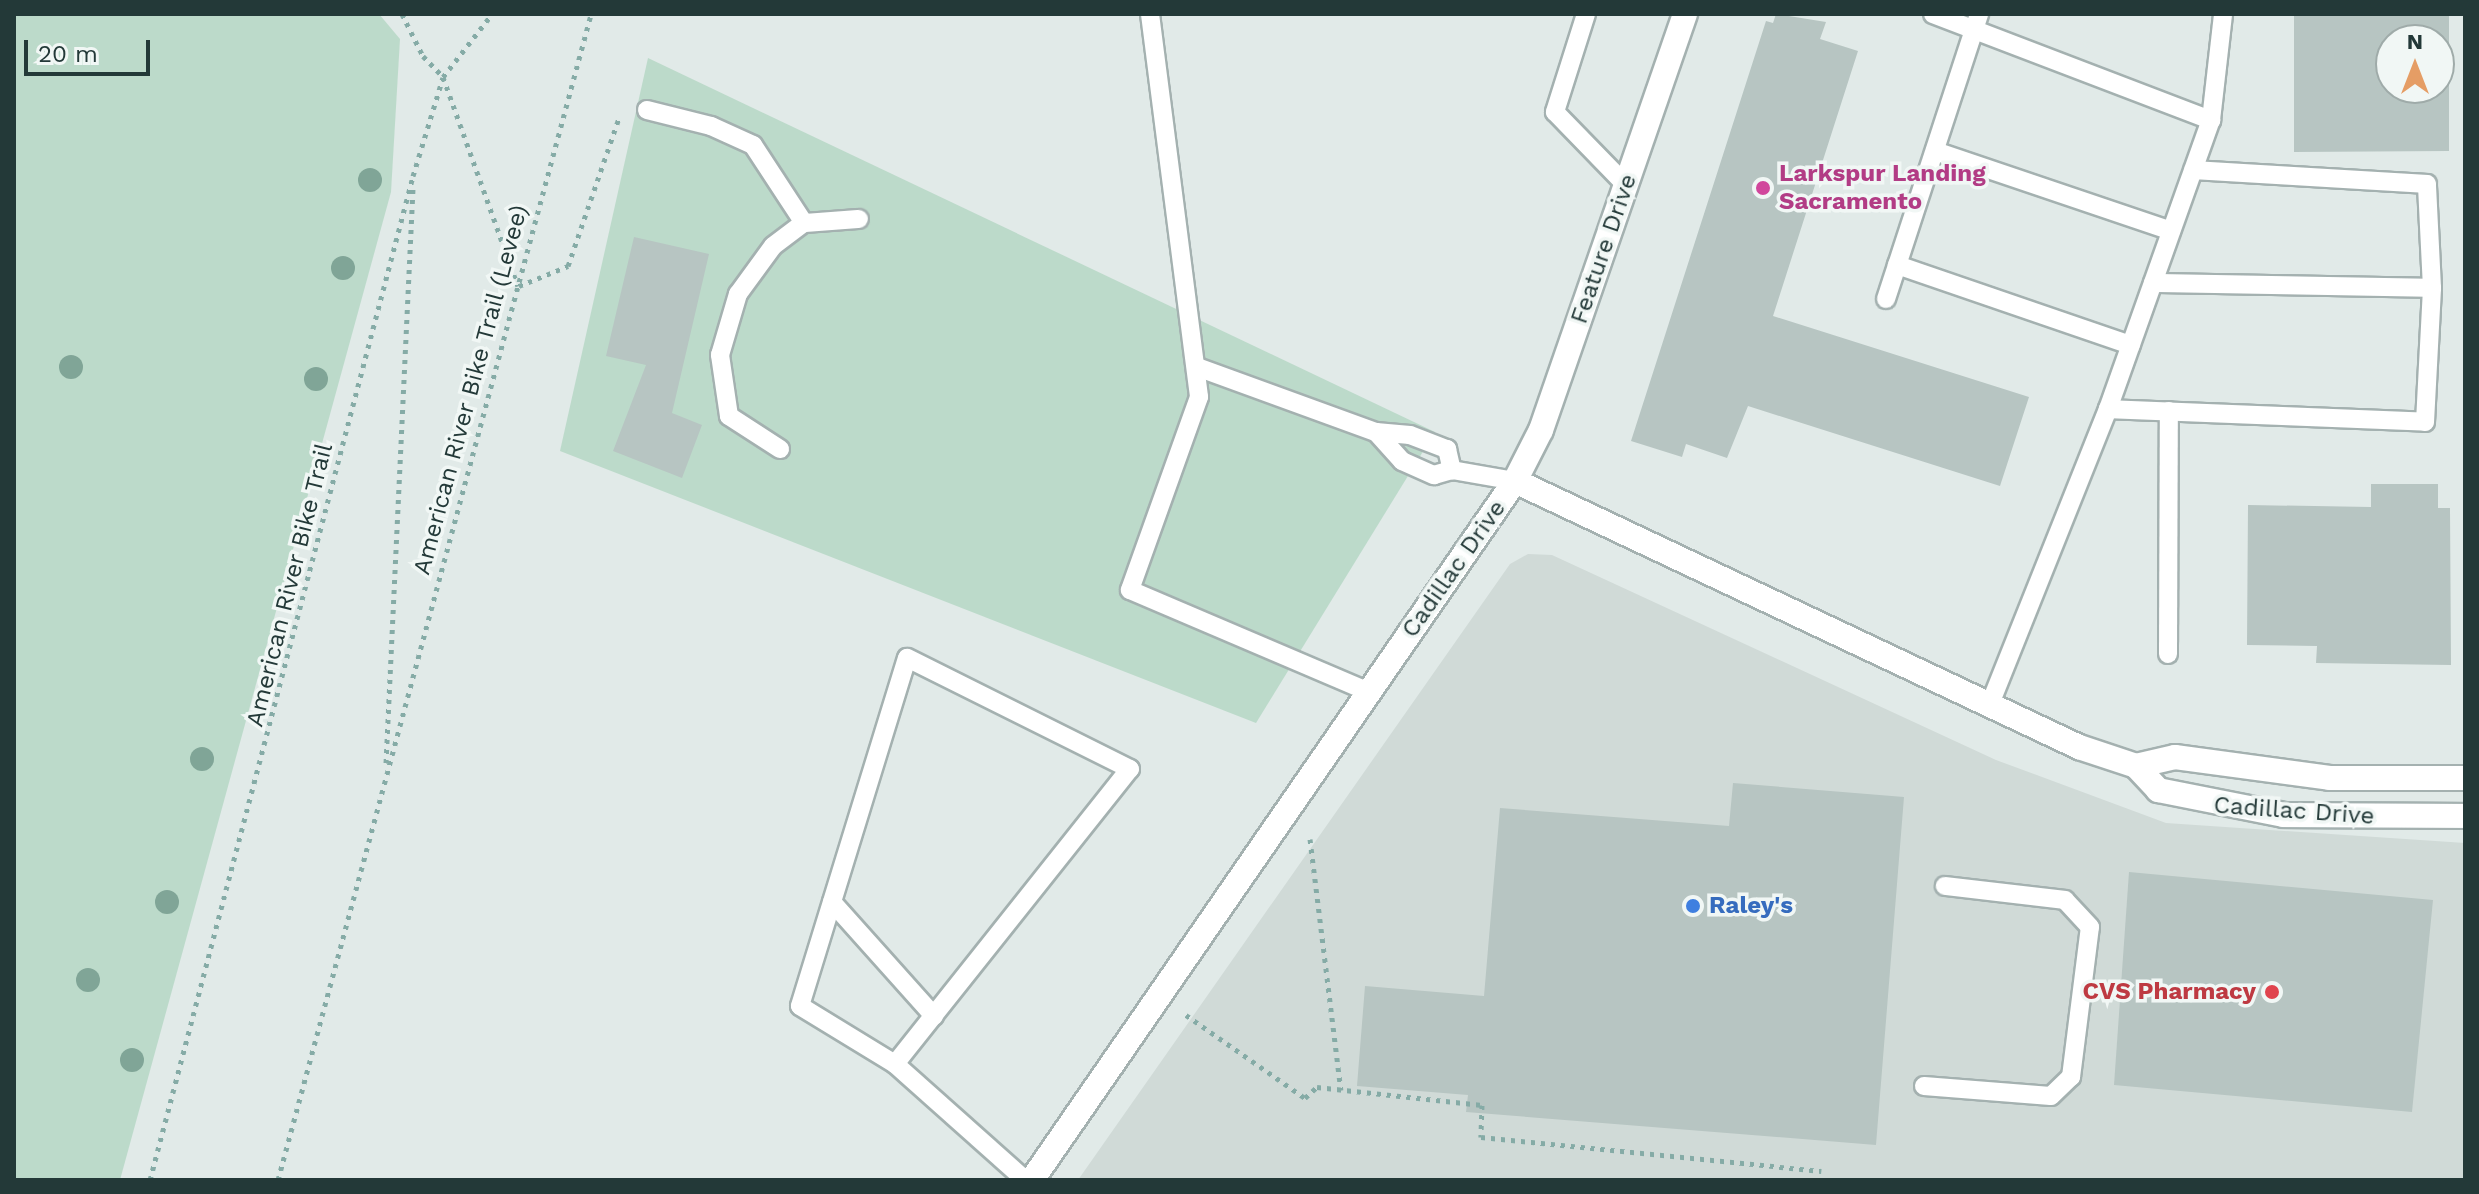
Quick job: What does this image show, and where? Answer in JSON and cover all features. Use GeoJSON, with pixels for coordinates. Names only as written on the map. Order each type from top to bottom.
{"type":"FeatureCollection","features":[{"type":"Feature","properties":{"kind":"street","name":"Feature Drive"},"geometry":{"type":"LineString","coordinates":[[1515,481],[1541,430],[1685,14]]}},
{"type":"Feature","properties":{"kind":"street","name":"Cadillac Drive"},"geometry":{"type":"LineString","coordinates":[[1032,1180],[1515,481],[1990,704],[2136,766],[2158,790],[2242,811],[2465,816]]}},
{"type":"Feature","properties":{"kind":"street","name":"Cadillac Drive"},"geometry":{"type":"LineString","coordinates":[[2136,766],[2175,757],[2330,778],[2465,778]]}},
{"type":"Feature","properties":{"kind":"lane"},"geometry":{"type":"LineString","coordinates":[[1150,14],[1199,397],[1130,590],[1369,692]]}},
{"type":"Feature","properties":{"kind":"lane"},"geometry":{"type":"LineString","coordinates":[[1586,14],[1555,112],[1626,185]]}},
{"type":"Feature","properties":{"kind":"lane"},"geometry":{"type":"LineString","coordinates":[[1933,14],[1977,22],[2211,120]]}},
{"type":"Feature","properties":{"kind":"lane"},"geometry":{"type":"LineString","coordinates":[[1990,704],[2108,409],[2211,120],[2223,14]]}},
{"type":"Feature","properties":{"kind":"lane"},"geometry":{"type":"LineString","coordinates":[[1886,299],[1977,22]]}},
{"type":"Feature","properties":{"kind":"lane"},"geometry":{"type":"LineString","coordinates":[[647,110],[711,126],[753,145],[804,223]]}},
{"type":"Feature","properties":{"kind":"lane"},"geometry":{"type":"LineString","coordinates":[[1935,151],[2171,231]]}},
{"type":"Feature","properties":{"kind":"lane"},"geometry":{"type":"LineString","coordinates":[[2108,409],[2425,422],[2432,288],[2427,184],[2193,170]]}},
{"type":"Feature","properties":{"kind":"lane"},"geometry":{"type":"LineString","coordinates":[[780,449],[729,416],[720,355],[738,294],[773,246],[804,223],[859,219]]}},
{"type":"Feature","properties":{"kind":"lane"},"geometry":{"type":"LineString","coordinates":[[1897,265],[2131,345]]}},
{"type":"Feature","properties":{"kind":"lane"},"geometry":{"type":"LineString","coordinates":[[2153,283],[2432,288]]}},
{"type":"Feature","properties":{"kind":"lane"},"geometry":{"type":"LineString","coordinates":[[1197,367],[1376,432],[1447,449],[1452,470]]}},
{"type":"Feature","properties":{"kind":"lane"},"geometry":{"type":"LineString","coordinates":[[2168,654],[2169,411]]}},
{"type":"Feature","properties":{"kind":"lane"},"geometry":{"type":"LineString","coordinates":[[1376,432],[1402,461],[1434,475],[1452,470],[1515,481]]}},
{"type":"Feature","properties":{"kind":"lane"},"geometry":{"type":"LineString","coordinates":[[895,1064],[1130,769],[907,658],[800,1006],[895,1064],[1025,1180]]}},
{"type":"Feature","properties":{"kind":"lane"},"geometry":{"type":"LineString","coordinates":[[1924,1086],[2051,1096],[2071,1077],[2090,927],[2065,900],[1945,886]]}},
{"type":"Feature","properties":{"kind":"lane"},"geometry":{"type":"LineString","coordinates":[[832,902],[934,1016]]}},
{"type":"Feature","properties":{"kind":"path"},"geometry":{"type":"LineString","coordinates":[[402,14],[423,56],[443,77],[519,287],[568,266],[615,120],[647,110]]}},
{"type":"Feature","properties":{"kind":"path","name":"American River Bike Trail"},"geometry":{"type":"LineString","coordinates":[[150,1180],[413,176],[443,77],[492,14]]}},
{"type":"Feature","properties":{"kind":"path","name":"American River Bike Trail (Levee)"},"geometry":{"type":"LineString","coordinates":[[278,1180],[591,14]]}},
{"type":"Feature","properties":{"kind":"path","name":"American River Bike Trail (Levee)"},"geometry":{"type":"LineString","coordinates":[[385,776],[413,176]]}},
{"type":"Feature","properties":{"kind":"path"},"geometry":{"type":"LineString","coordinates":[[1310,838],[1341,1090]]}},
{"type":"Feature","properties":{"kind":"path"},"geometry":{"type":"LineString","coordinates":[[1184,1013],[1305,1098],[1317,1087],[1482,1105],[1481,1137],[1821,1171]]}},
{"type":"Feature","properties":{"kind":"shaded area"},"geometry":{"type":"Polygon","coordinates":[[[1528,554],[1552,555],[1996,760],[2166,823],[2465,843],[2465,1180],[1078,1180],[1510,564],[1528,554]]]}},
{"type":"Feature","properties":{"kind":"green space"},"geometry":{"type":"Polygon","coordinates":[[[14,14],[379,14],[400,39],[391,192],[120,1180],[14,1180],[14,14]]]}},
{"type":"Feature","properties":{"kind":"green space"},"geometry":{"type":"Polygon","coordinates":[[[648,58],[1435,432],[1256,723],[560,451],[648,58]]]}},
{"type":"Feature","properties":{"kind":"building","name":"Larkspur Landing Sacramento"},"geometry":{"type":"Polygon","coordinates":[[[1776,14],[1826,22],[1820,39],[1858,51],[1773,316],[2029,397],[2000,486],[1748,406],[1727,458],[1686,444],[1682,457],[1631,441],[1766,21],[1773,23],[1776,14]]]}},
{"type":"Feature","properties":{"kind":"building"},"geometry":{"type":"Polygon","coordinates":[[[2294,14],[2449,14],[2449,24],[2375,24],[2375,104],[2449,104],[2449,151],[2294,152],[2294,14]]]}},
{"type":"Feature","properties":{"kind":"building"},"geometry":{"type":"Polygon","coordinates":[[[634,237],[709,254],[672,413],[702,425],[682,478],[613,451],[646,365],[606,356],[634,237]]]}},
{"type":"Feature","properties":{"kind":"building"},"geometry":{"type":"Polygon","coordinates":[[[2371,484],[2438,484],[2438,508],[2450,508],[2451,665],[2316,663],[2317,646],[2247,645],[2248,505],[2371,507],[2371,484]]]}},
{"type":"Feature","properties":{"kind":"building","name":"Raley's"},"geometry":{"type":"Polygon","coordinates":[[[1733,783],[1904,797],[1876,1145],[1466,1112],[1468,1095],[1357,1086],[1365,986],[1484,996],[1500,808],[1729,826],[1733,783]]]}},
{"type":"Feature","properties":{"kind":"building","name":"CVS Pharmacy"},"geometry":{"type":"Polygon","coordinates":[[[2129,872],[2433,900],[2412,1112],[2114,1085],[2129,872]]]}},
{"type":"Feature","properties":{"kind":"place","name":"Larkspur Landing Sacramento"},"geometry":{"type":"Point","coordinates":[1763,188]}},
{"type":"Feature","properties":{"kind":"place","name":"Raley's"},"geometry":{"type":"Point","coordinates":[1693,906]}},
{"type":"Feature","properties":{"kind":"place","name":"CVS Pharmacy"},"geometry":{"type":"Point","coordinates":[2272,992]}}]}
